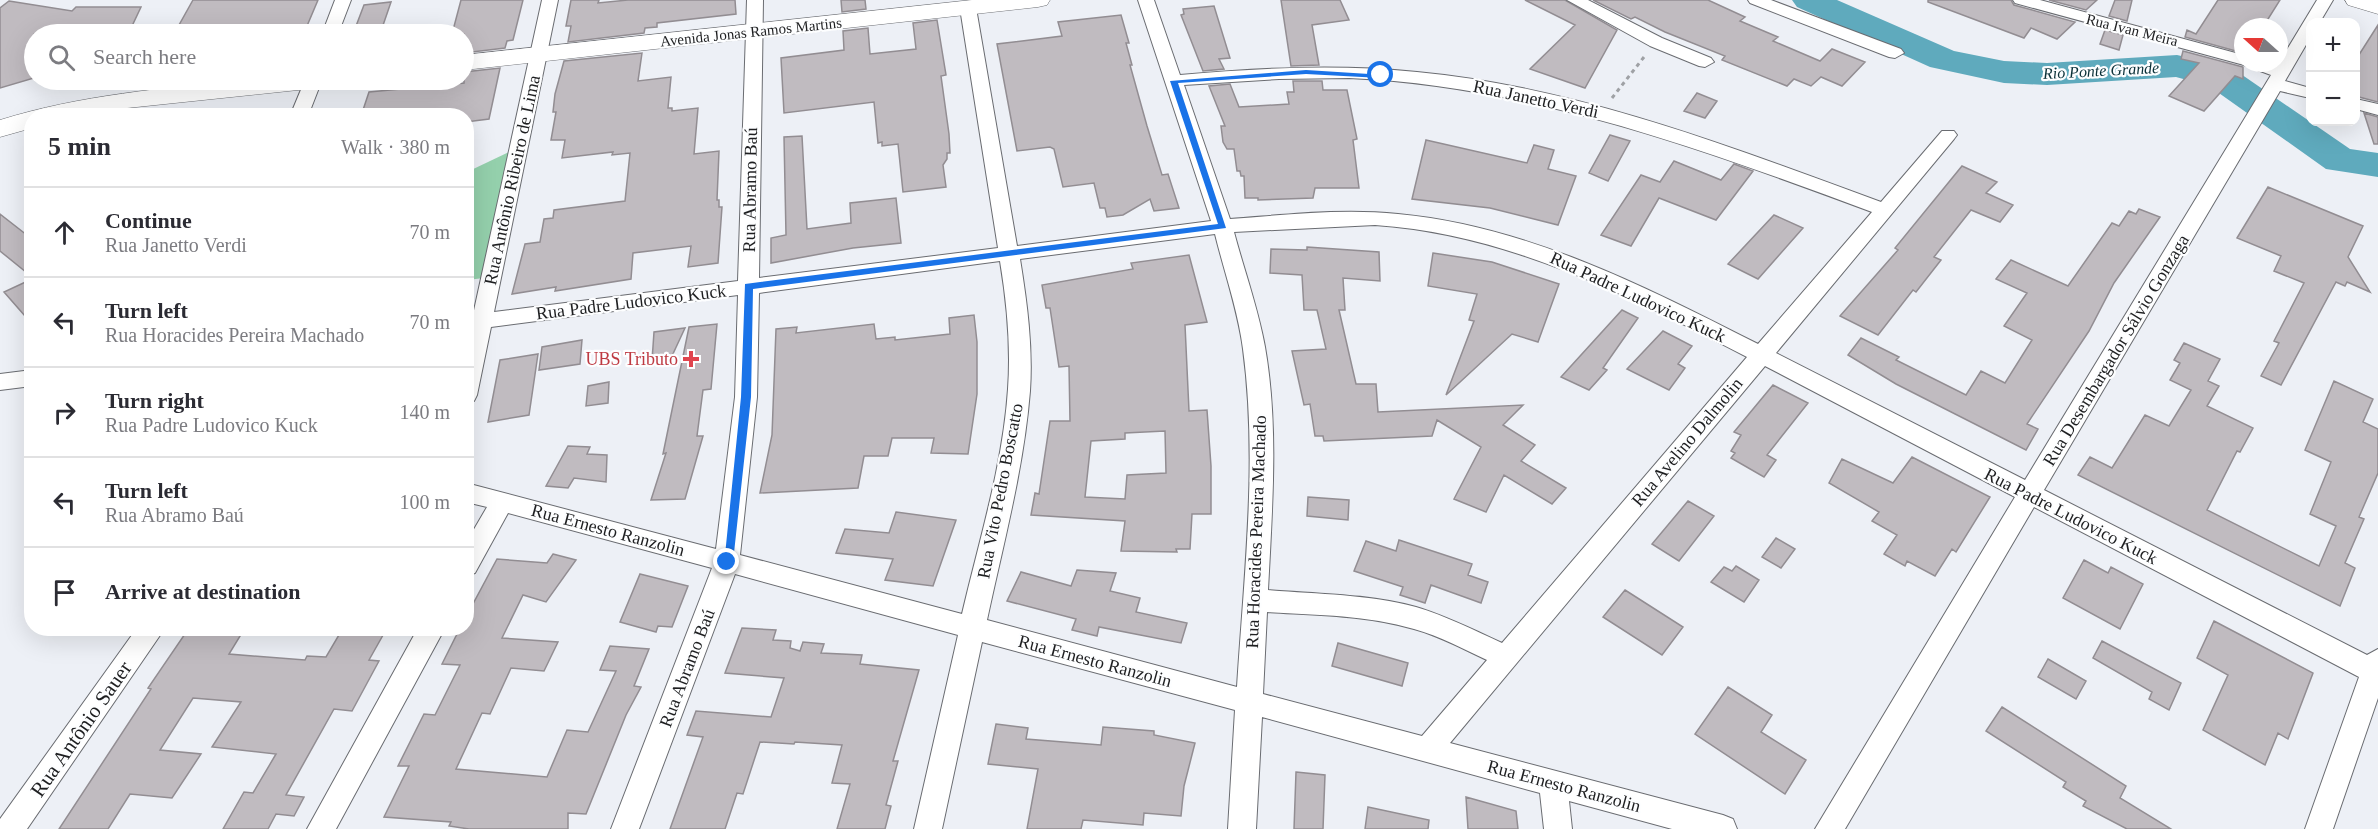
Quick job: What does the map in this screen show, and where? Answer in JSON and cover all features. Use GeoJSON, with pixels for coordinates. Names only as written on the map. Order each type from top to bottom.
{"type":"FeatureCollection","features":[{"type":"Feature","properties":{"kind":"main road","name":"Avenida Jonas Ramos Martins"},"geometry":{"type":"LineString","coordinates":[[474,62],[1038,0]]}},
{"type":"Feature","properties":{"kind":"main road"},"geometry":{"type":"LineString","coordinates":[[2357,0],[2378,7]]}},
{"type":"Feature","properties":{"kind":"main road"},"geometry":{"type":"LineString","coordinates":[[81,108],[108,102],[220,90]]}},
{"type":"Feature","properties":{"kind":"main road"},"geometry":{"type":"LineString","coordinates":[[0,129],[24,122]]}},
{"type":"Feature","properties":{"kind":"street"},"geometry":{"type":"LineString","coordinates":[[334,24],[344,0]]}},
{"type":"Feature","properties":{"kind":"street","name":"Rua Antônio Ribeiro de Lima"},"geometry":{"type":"LineString","coordinates":[[474,322],[550,0]]}},
{"type":"Feature","properties":{"kind":"street","name":"Rua Abramo Baú"},"geometry":{"type":"LineString","coordinates":[[625,829],[727,562],[746,397],[754,0]]}},
{"type":"Feature","properties":{"kind":"street","name":"Rua Horacides Pereira Machado"},"geometry":{"type":"LineString","coordinates":[[1146,0],[1223,226],[1254,347],[1261,420],[1261,497],[1242,829]]}},
{"type":"Feature","properties":{"kind":"street"},"geometry":{"type":"LineString","coordinates":[[1575,0],[1656,42],[1704,62]]}},
{"type":"Feature","properties":{"kind":"street"},"geometry":{"type":"LineString","coordinates":[[1756,0],[1895,53]]}},
{"type":"Feature","properties":{"kind":"street","name":"Rua Ivan Meira"},"geometry":{"type":"LineString","coordinates":[[2021,0],[2234,58]]}},
{"type":"Feature","properties":{"kind":"street","name":"Rua Desembargador Sálvio Gonzaga"},"geometry":{"type":"LineString","coordinates":[[2314,18],[2325,0]]}},
{"type":"Feature","properties":{"kind":"street","name":"Rua Vito Pedro Boscatto"},"geometry":{"type":"LineString","coordinates":[[928,829],[1012,446],[1019,389],[1017,314],[968,8]]}},
{"type":"Feature","properties":{"kind":"street","name":"Rua Desembargador Sálvio Gonzaga"},"geometry":{"type":"LineString","coordinates":[[1829,829],[2306,32]]}},
{"type":"Feature","properties":{"kind":"street","name":"Rua Janetto Verdi"},"geometry":{"type":"LineString","coordinates":[[1174,81],[1306,72],[1452,81],[1524,94],[1601,113],[1754,162],[1884,210]]}},
{"type":"Feature","properties":{"kind":"street"},"geometry":{"type":"LineString","coordinates":[[2268,72],[2306,91]]}},
{"type":"Feature","properties":{"kind":"street"},"geometry":{"type":"LineString","coordinates":[[302,108],[310,90]]}},
{"type":"Feature","properties":{"kind":"street"},"geometry":{"type":"LineString","coordinates":[[2360,106],[2378,110]]}},
{"type":"Feature","properties":{"kind":"street","name":"Rua Avelino Dalmolin"},"geometry":{"type":"LineString","coordinates":[[1427,750],[1948,135]]}},
{"type":"Feature","properties":{"kind":"street","name":"Rua Padre Ludovico Kuck"},"geometry":{"type":"LineString","coordinates":[[474,322],[1223,226],[1322,220],[1395,220],[1450,227],[1502,239],[1607,279],[2377,669]]}},
{"type":"Feature","properties":{"kind":"street"},"geometry":{"type":"LineString","coordinates":[[0,382],[24,379]]}},
{"type":"Feature","properties":{"kind":"street","name":"Rua Ernesto Ranzolin"},"geometry":{"type":"LineString","coordinates":[[474,494],[1723,829]]}},
{"type":"Feature","properties":{"kind":"street"},"geometry":{"type":"LineString","coordinates":[[474,552],[502,502]]}},
{"type":"Feature","properties":{"kind":"street"},"geometry":{"type":"LineString","coordinates":[[1255,600],[1363,608],[1405,616],[1432,624],[1506,657]]}},
{"type":"Feature","properties":{"kind":"street","name":"Rua Antônio Sauer"},"geometry":{"type":"LineString","coordinates":[[10,829],[146,636]]}},
{"type":"Feature","properties":{"kind":"street"},"geometry":{"type":"LineString","coordinates":[[321,829],[428,636]]}},
{"type":"Feature","properties":{"kind":"street"},"geometry":{"type":"LineString","coordinates":[[2319,829],[2377,669]]}},
{"type":"Feature","properties":{"kind":"street"},"geometry":{"type":"LineString","coordinates":[[1553,783],[1558,829]]}},
{"type":"Feature","properties":{"kind":"path"},"geometry":{"type":"LineString","coordinates":[[1601,113],[1656,42]]}},
{"type":"Feature","properties":{"kind":"green space"},"geometry":{"type":"Polygon","coordinates":[[[511,151],[484,278],[474,279],[474,169],[511,151]]]}},
{"type":"Feature","properties":{"kind":"building"},"geometry":{"type":"Polygon","coordinates":[[[193,0],[318,0],[308,24],[180,24],[193,0]]]}},
{"type":"Feature","properties":{"kind":"building"},"geometry":{"type":"Polygon","coordinates":[[[461,0],[523,0],[513,40],[507,41],[505,48],[474,52],[474,24],[455,24],[461,0]]]}},
{"type":"Feature","properties":{"kind":"building"},"geometry":{"type":"Polygon","coordinates":[[[571,0],[599,0],[598,3],[628,0],[735,0],[736,14],[657,23],[657,27],[645,28],[644,33],[568,42],[571,26],[566,26],[571,0]]]}},
{"type":"Feature","properties":{"kind":"building"},"geometry":{"type":"Polygon","coordinates":[[[841,0],[865,0],[866,9],[842,12],[841,0]]]}},
{"type":"Feature","properties":{"kind":"building"},"geometry":{"type":"Polygon","coordinates":[[[1281,0],[1340,0],[1349,20],[1312,25],[1319,65],[1291,66],[1281,0]]]}},
{"type":"Feature","properties":{"kind":"building"},"geometry":{"type":"Polygon","coordinates":[[[1525,0],[1565,0],[1617,30],[1585,88],[1530,69],[1575,25],[1525,0]]]}},
{"type":"Feature","properties":{"kind":"building"},"geometry":{"type":"Polygon","coordinates":[[[1593,0],[1708,0],[1745,17],[1740,21],[1778,37],[1773,41],[1820,61],[1832,49],[1865,62],[1842,86],[1821,77],[1811,86],[1794,79],[1787,86],[1722,60],[1725,56],[1665,32],[1635,17],[1631,19],[1593,0]]]}},
{"type":"Feature","properties":{"kind":"building"},"geometry":{"type":"Polygon","coordinates":[[[1928,0],[2011,0],[2014,5],[2075,22],[2057,39],[2031,28],[2024,38],[1928,2],[1928,0]]]}},
{"type":"Feature","properties":{"kind":"building"},"geometry":{"type":"Polygon","coordinates":[[[2049,0],[2097,0],[2086,10],[2049,0]]]}},
{"type":"Feature","properties":{"kind":"building"},"geometry":{"type":"Polygon","coordinates":[[[2115,0],[2132,0],[2127,21],[2109,16],[2115,0]]]}},
{"type":"Feature","properties":{"kind":"building"},"geometry":{"type":"Polygon","coordinates":[[[2218,0],[2280,0],[2269,18],[2234,18],[2234,51],[2185,37],[2187,30],[2196,34],[2218,0]]]}},
{"type":"Feature","properties":{"kind":"building"},"geometry":{"type":"Polygon","coordinates":[[[9,1],[72,11],[76,7],[141,7],[133,24],[24,24],[24,81],[0,88],[0,8],[9,1]]]}},
{"type":"Feature","properties":{"kind":"building"},"geometry":{"type":"Polygon","coordinates":[[[391,2],[383,24],[357,24],[364,5],[391,2]]]}},
{"type":"Feature","properties":{"kind":"building"},"geometry":{"type":"Polygon","coordinates":[[[1214,6],[1230,58],[1219,59],[1224,69],[1203,71],[1181,15],[1184,14],[1183,9],[1214,6]]]}},
{"type":"Feature","properties":{"kind":"building"},"geometry":{"type":"Polygon","coordinates":[[[1121,15],[1129,43],[1126,43],[1132,65],[1130,65],[1147,126],[1162,175],[1168,174],[1179,208],[1154,211],[1150,199],[1123,215],[1107,217],[1105,208],[1100,208],[1094,183],[1063,187],[1054,149],[1050,147],[1017,151],[997,44],[1062,36],[1058,22],[1121,15]]]}},
{"type":"Feature","properties":{"kind":"building"},"geometry":{"type":"Polygon","coordinates":[[[937,20],[946,75],[941,76],[950,153],[947,153],[947,159],[943,165],[946,187],[903,192],[898,144],[882,146],[882,142],[878,143],[874,102],[784,113],[781,58],[844,50],[843,31],[868,28],[870,54],[916,49],[913,23],[937,20]]]}},
{"type":"Feature","properties":{"kind":"building"},"geometry":{"type":"Polygon","coordinates":[[[2378,25],[2378,102],[2360,97],[2360,53],[2378,25]]]}},
{"type":"Feature","properties":{"kind":"building"},"geometry":{"type":"Polygon","coordinates":[[[2105,30],[2123,35],[2119,50],[2100,44],[2105,30]]]}},
{"type":"Feature","properties":{"kind":"building"},"geometry":{"type":"Polygon","coordinates":[[[2183,51],[2234,65],[2234,72],[2243,72],[2243,79],[2235,76],[2204,111],[2169,96],[2199,63],[2181,59],[2183,51]]]}},
{"type":"Feature","properties":{"kind":"building"},"geometry":{"type":"Polygon","coordinates":[[[642,53],[638,81],[671,77],[668,108],[672,108],[672,111],[698,108],[694,154],[719,151],[717,200],[719,200],[719,207],[722,207],[718,263],[688,267],[691,246],[633,253],[631,279],[555,291],[556,287],[512,294],[525,244],[540,242],[544,219],[553,218],[554,210],[625,201],[630,153],[612,155],[613,152],[562,158],[565,140],[551,140],[556,112],[553,112],[555,94],[564,61],[642,53]]]}},
{"type":"Feature","properties":{"kind":"building"},"geometry":{"type":"Polygon","coordinates":[[[500,68],[489,119],[474,121],[474,108],[364,108],[369,92],[474,90],[474,71],[500,68]]]}},
{"type":"Feature","properties":{"kind":"building"},"geometry":{"type":"Polygon","coordinates":[[[1293,81],[1322,81],[1323,90],[1347,90],[1357,139],[1353,140],[1359,188],[1315,188],[1313,198],[1258,200],[1258,198],[1245,198],[1244,176],[1237,171],[1234,149],[1227,149],[1223,142],[1221,126],[1225,126],[1209,86],[1230,84],[1239,107],[1289,104],[1287,92],[1294,92],[1293,81]]]}},
{"type":"Feature","properties":{"kind":"building"},"geometry":{"type":"Polygon","coordinates":[[[1697,93],[1717,101],[1705,118],[1684,111],[1697,93]]]}},
{"type":"Feature","properties":{"kind":"building"},"geometry":{"type":"Polygon","coordinates":[[[2364,113],[2378,117],[2378,144],[2374,144],[2364,113]]]}},
{"type":"Feature","properties":{"kind":"building"},"geometry":{"type":"Polygon","coordinates":[[[1610,135],[1630,141],[1608,181],[1589,173],[1610,135]]]}},
{"type":"Feature","properties":{"kind":"building"},"geometry":{"type":"Polygon","coordinates":[[[802,136],[807,229],[851,223],[850,203],[896,198],[901,243],[853,248],[771,263],[771,238],[786,235],[784,137],[802,136]]]}},
{"type":"Feature","properties":{"kind":"building"},"geometry":{"type":"Polygon","coordinates":[[[1426,140],[1527,163],[1534,145],[1554,150],[1548,169],[1576,176],[1558,225],[1490,208],[1412,199],[1426,140]]]}},
{"type":"Feature","properties":{"kind":"building"},"geometry":{"type":"Polygon","coordinates":[[[1674,161],[1721,180],[1734,164],[1753,171],[1716,220],[1659,198],[1631,246],[1601,235],[1641,175],[1660,182],[1674,161]]]}},
{"type":"Feature","properties":{"kind":"building"},"geometry":{"type":"Polygon","coordinates":[[[1962,166],[1997,182],[1986,193],[2013,205],[2000,222],[1971,210],[1934,257],[1941,260],[1916,292],[1913,290],[1878,335],[1840,316],[1898,250],[1895,248],[1962,166]]]}},
{"type":"Feature","properties":{"kind":"building"},"geometry":{"type":"Polygon","coordinates":[[[2268,187],[2363,226],[2348,257],[2370,292],[2347,282],[2345,286],[2336,282],[2281,385],[2261,376],[2279,343],[2274,341],[2304,283],[2274,271],[2281,256],[2237,238],[2268,187]]]}},
{"type":"Feature","properties":{"kind":"building"},"geometry":{"type":"Polygon","coordinates":[[[2139,209],[2160,217],[2114,283],[2089,331],[2027,424],[2038,429],[2026,450],[1896,384],[1848,355],[1861,338],[1899,357],[1896,360],[1966,395],[1981,371],[2005,383],[2032,340],[2004,326],[2027,293],[1996,279],[2011,260],[2068,286],[2112,223],[2119,226],[2129,211],[2136,214],[2139,209]]]}},
{"type":"Feature","properties":{"kind":"building"},"geometry":{"type":"Polygon","coordinates":[[[0,214],[24,233],[24,270],[0,251],[0,214]]]}},
{"type":"Feature","properties":{"kind":"building"},"geometry":{"type":"Polygon","coordinates":[[[1774,215],[1803,228],[1758,279],[1728,264],[1774,215]]]}},
{"type":"Feature","properties":{"kind":"building"},"geometry":{"type":"Polygon","coordinates":[[[1307,247],[1379,252],[1380,281],[1343,278],[1345,310],[1339,310],[1356,384],[1376,384],[1378,412],[1523,405],[1503,425],[1535,445],[1521,461],[1566,488],[1552,504],[1504,475],[1486,512],[1454,499],[1481,447],[1437,420],[1432,436],[1324,441],[1323,436],[1315,436],[1310,404],[1304,405],[1292,351],[1326,349],[1317,310],[1304,310],[1302,275],[1270,273],[1271,249],[1307,250],[1307,247]]]}},
{"type":"Feature","properties":{"kind":"building"},"geometry":{"type":"Polygon","coordinates":[[[1433,253],[1492,262],[1559,284],[1538,342],[1512,334],[1446,395],[1474,321],[1469,320],[1477,294],[1428,286],[1433,253]]]}},
{"type":"Feature","properties":{"kind":"building"},"geometry":{"type":"Polygon","coordinates":[[[1189,255],[1207,322],[1185,325],[1189,411],[1207,410],[1211,466],[1211,514],[1192,514],[1190,549],[1176,549],[1177,552],[1121,551],[1125,521],[1031,515],[1035,493],[1039,494],[1050,421],[1070,421],[1069,366],[1059,367],[1050,308],[1046,308],[1042,285],[1133,269],[1131,263],[1189,255]],[[1165,431],[1125,433],[1125,439],[1091,441],[1085,497],[1125,499],[1127,475],[1166,473],[1165,431]]]}},
{"type":"Feature","properties":{"kind":"building"},"geometry":{"type":"Polygon","coordinates":[[[24,283],[24,315],[4,292],[24,283]]]}},
{"type":"Feature","properties":{"kind":"building"},"geometry":{"type":"Polygon","coordinates":[[[1622,310],[1638,318],[1603,368],[1607,370],[1589,390],[1561,377],[1622,310]]]}},
{"type":"Feature","properties":{"kind":"building"},"geometry":{"type":"Polygon","coordinates":[[[974,315],[977,342],[977,394],[968,454],[931,453],[934,438],[892,438],[888,456],[864,456],[858,488],[760,493],[772,435],[776,329],[797,327],[796,333],[874,324],[876,339],[895,337],[895,340],[950,334],[949,318],[974,315]]]}},
{"type":"Feature","properties":{"kind":"building"},"geometry":{"type":"Polygon","coordinates":[[[717,324],[711,389],[703,390],[697,436],[703,436],[685,499],[651,500],[666,453],[663,454],[689,327],[717,324]]]}},
{"type":"Feature","properties":{"kind":"building"},"geometry":{"type":"Polygon","coordinates":[[[685,328],[671,358],[652,361],[654,332],[685,328]]]}},
{"type":"Feature","properties":{"kind":"building"},"geometry":{"type":"Polygon","coordinates":[[[1663,331],[1692,346],[1678,364],[1685,368],[1669,390],[1627,369],[1663,331]]]}},
{"type":"Feature","properties":{"kind":"building"},"geometry":{"type":"Polygon","coordinates":[[[582,340],[580,364],[539,370],[542,347],[582,340]]]}},
{"type":"Feature","properties":{"kind":"building"},"geometry":{"type":"Polygon","coordinates":[[[2184,343],[2220,359],[2208,381],[2219,386],[2207,406],[2253,428],[2240,452],[2237,451],[2207,510],[2319,566],[2336,526],[2310,514],[2331,462],[2305,450],[2334,381],[2373,399],[2363,422],[2378,429],[2378,473],[2359,517],[2364,519],[2345,563],[2355,568],[2340,606],[2078,475],[2090,457],[2112,468],[2145,415],[2169,426],[2191,390],[2170,380],[2180,363],[2174,360],[2184,343]]]}},
{"type":"Feature","properties":{"kind":"building"},"geometry":{"type":"Polygon","coordinates":[[[538,354],[529,415],[488,422],[500,360],[538,354]]]}},
{"type":"Feature","properties":{"kind":"building"},"geometry":{"type":"Polygon","coordinates":[[[609,382],[608,403],[586,406],[588,386],[609,382]]]}},
{"type":"Feature","properties":{"kind":"building"},"geometry":{"type":"Polygon","coordinates":[[[1773,385],[1808,403],[1767,455],[1776,460],[1764,477],[1731,458],[1735,453],[1731,451],[1741,435],[1734,432],[1773,385]]]}},
{"type":"Feature","properties":{"kind":"building"},"geometry":{"type":"Polygon","coordinates":[[[568,446],[590,447],[587,454],[607,455],[606,482],[574,478],[568,488],[546,486],[568,446]]]}},
{"type":"Feature","properties":{"kind":"building"},"geometry":{"type":"Polygon","coordinates":[[[1912,457],[1990,497],[1956,552],[1952,549],[1935,576],[1907,561],[1905,566],[1884,554],[1897,535],[1872,521],[1879,512],[1829,483],[1842,459],[1893,483],[1912,457]]]}},
{"type":"Feature","properties":{"kind":"building"},"geometry":{"type":"Polygon","coordinates":[[[1308,497],[1349,500],[1348,520],[1307,516],[1308,497]]]}},
{"type":"Feature","properties":{"kind":"building"},"geometry":{"type":"Polygon","coordinates":[[[1688,501],[1714,516],[1679,561],[1652,544],[1688,501]]]}},
{"type":"Feature","properties":{"kind":"building"},"geometry":{"type":"Polygon","coordinates":[[[896,512],[956,520],[933,586],[885,580],[893,559],[836,553],[845,529],[889,533],[896,512]]]}},
{"type":"Feature","properties":{"kind":"building"},"geometry":{"type":"Polygon","coordinates":[[[1776,538],[1795,549],[1781,568],[1762,557],[1776,538]]]}},
{"type":"Feature","properties":{"kind":"building"},"geometry":{"type":"Polygon","coordinates":[[[1399,540],[1472,564],[1468,575],[1488,582],[1481,603],[1431,585],[1425,603],[1400,595],[1403,587],[1354,571],[1366,541],[1396,551],[1399,540]]]}},
{"type":"Feature","properties":{"kind":"building"},"geometry":{"type":"Polygon","coordinates":[[[553,554],[576,560],[546,602],[523,595],[502,638],[558,642],[544,671],[511,668],[490,714],[482,713],[456,769],[547,777],[567,730],[588,732],[616,671],[600,670],[610,646],[649,649],[634,686],[641,687],[626,715],[586,814],[568,813],[568,829],[469,829],[449,826],[451,822],[384,817],[409,766],[398,766],[424,714],[435,715],[460,665],[442,664],[456,636],[474,636],[474,602],[497,559],[547,563],[553,554]]]}},
{"type":"Feature","properties":{"kind":"building"},"geometry":{"type":"Polygon","coordinates":[[[2084,560],[2108,573],[2111,567],[2143,584],[2120,629],[2063,598],[2084,560]]]}},
{"type":"Feature","properties":{"kind":"building"},"geometry":{"type":"Polygon","coordinates":[[[1736,566],[1759,580],[1744,602],[1711,582],[1724,567],[1732,571],[1736,566]]]}},
{"type":"Feature","properties":{"kind":"building"},"geometry":{"type":"Polygon","coordinates":[[[1077,570],[1116,573],[1110,591],[1140,598],[1136,612],[1187,623],[1181,643],[1099,627],[1097,636],[1072,630],[1076,619],[1007,601],[1021,572],[1071,586],[1077,570]]]}},
{"type":"Feature","properties":{"kind":"building"},"geometry":{"type":"Polygon","coordinates":[[[640,574],[688,586],[672,627],[658,626],[656,632],[620,622],[640,574]]]}},
{"type":"Feature","properties":{"kind":"building"},"geometry":{"type":"Polygon","coordinates":[[[1625,590],[1683,627],[1662,655],[1603,617],[1625,590]]]}},
{"type":"Feature","properties":{"kind":"building"},"geometry":{"type":"Polygon","coordinates":[[[2214,621],[2313,673],[2288,739],[2278,733],[2265,765],[2203,730],[2228,675],[2197,658],[2214,621]]]}},
{"type":"Feature","properties":{"kind":"building"},"geometry":{"type":"Polygon","coordinates":[[[742,628],[776,630],[773,640],[791,641],[790,648],[800,651],[803,642],[824,644],[821,653],[862,655],[860,664],[919,670],[893,761],[898,761],[886,805],[891,806],[885,829],[837,829],[850,784],[832,783],[842,745],[760,742],[743,794],[737,793],[725,829],[670,829],[703,737],[687,735],[696,711],[771,717],[784,678],[725,673],[742,628]]]}},
{"type":"Feature","properties":{"kind":"building"},"geometry":{"type":"Polygon","coordinates":[[[184,636],[240,636],[229,654],[305,660],[307,656],[326,657],[338,636],[382,636],[369,660],[379,661],[352,711],[334,709],[286,795],[304,797],[294,816],[276,814],[268,829],[223,829],[244,792],[253,793],[276,754],[212,747],[241,702],[193,698],[160,750],[201,754],[172,798],[130,794],[108,829],[59,829],[151,689],[148,688],[184,636]]]}},
{"type":"Feature","properties":{"kind":"building"},"geometry":{"type":"Polygon","coordinates":[[[2102,641],[2181,683],[2169,710],[2149,699],[2152,692],[2093,658],[2102,641]]]}},
{"type":"Feature","properties":{"kind":"building"},"geometry":{"type":"Polygon","coordinates":[[[1338,643],[1408,663],[1402,686],[1332,666],[1338,643]]]}},
{"type":"Feature","properties":{"kind":"building"},"geometry":{"type":"Polygon","coordinates":[[[2048,659],[2086,681],[2076,699],[2038,677],[2048,659]]]}},
{"type":"Feature","properties":{"kind":"building"},"geometry":{"type":"Polygon","coordinates":[[[1728,687],[1772,715],[1761,732],[1806,760],[1785,794],[1695,734],[1728,687]]]}},
{"type":"Feature","properties":{"kind":"building"},"geometry":{"type":"Polygon","coordinates":[[[2002,707],[2126,786],[2120,798],[2171,829],[2127,829],[2083,806],[2086,801],[2063,787],[2066,782],[1986,731],[2002,707]]]}},
{"type":"Feature","properties":{"kind":"building"},"geometry":{"type":"Polygon","coordinates":[[[996,724],[1028,728],[1026,739],[1101,745],[1103,727],[1154,731],[1154,735],[1195,743],[1184,786],[1181,816],[1144,813],[1143,825],[1083,820],[1081,829],[1027,829],[1038,769],[988,764],[996,724]]]}},
{"type":"Feature","properties":{"kind":"building"},"geometry":{"type":"Polygon","coordinates":[[[1296,772],[1325,775],[1323,829],[1294,829],[1296,772]]]}},
{"type":"Feature","properties":{"kind":"building"},"geometry":{"type":"Polygon","coordinates":[[[1466,797],[1516,811],[1518,829],[1468,829],[1466,797]]]}},
{"type":"Feature","properties":{"kind":"building"},"geometry":{"type":"Polygon","coordinates":[[[1368,807],[1429,820],[1428,829],[1365,829],[1368,807]]]}},
{"type":"Feature","properties":{"kind":"waterway","name":"Rio Ponte Grande"},"geometry":{"type":"LineString","coordinates":[[1809,0],[1943,59],[2004,72],[2047,74],[2177,66],[2222,78],[2340,160],[2378,165]]}},
{"type":"Feature","properties":{"kind":"place","name":"UBS Tributo"},"geometry":{"type":"Point","coordinates":[691,359]}},
{"type":"Feature","properties":{"kind":"route"},"geometry":{"type":"LineString","coordinates":[[727,562],[746,397],[748,287],[1223,226],[1174,81],[1243,74],[1306,72],[1381,75]]}}]}
